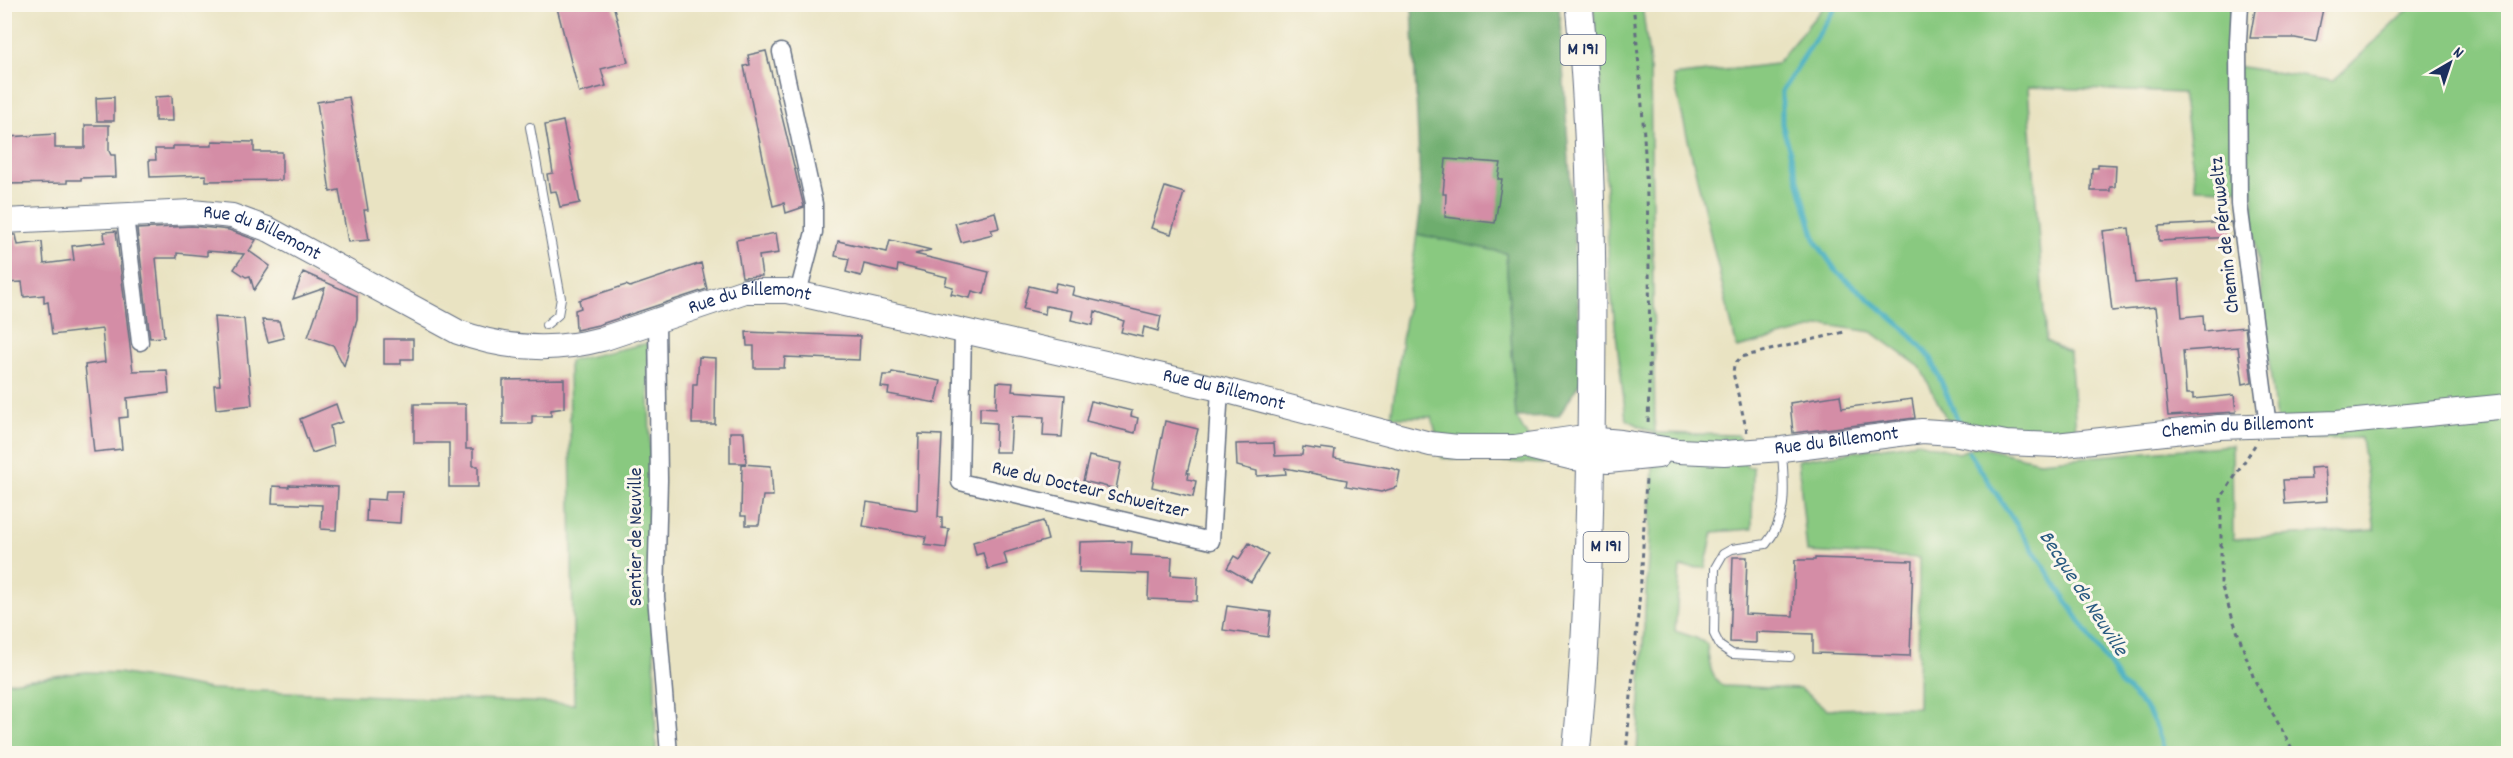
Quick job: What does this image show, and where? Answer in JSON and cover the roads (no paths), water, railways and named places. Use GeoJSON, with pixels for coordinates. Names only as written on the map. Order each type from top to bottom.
{"type":"FeatureCollection","features":[{"type":"Feature","properties":{"kind":"main road","name":"M 191"},"geometry":{"type":"LineString","coordinates":[[1576,753],[1600,450],[1586,95],[1579,4]]}},
{"type":"Feature","properties":{"kind":"street","name":"Chemin de Péruweltz"},"geometry":{"type":"LineString","coordinates":[[2240,4],[2238,42],[2239,204],[2268,426]]}},
{"type":"Feature","properties":{"kind":"street"},"geometry":{"type":"LineString","coordinates":[[781,52],[814,204],[814,232],[798,293]]}},
{"type":"Feature","properties":{"kind":"street","name":"Rue du Billemont"},"geometry":{"type":"LineString","coordinates":[[4,221],[217,213],[258,224],[443,325],[473,337],[503,344],[547,348],[579,345],[745,291],[766,290],[798,293],[1220,388],[1430,444],[1458,447],[1515,447],[1565,438],[1600,450],[1702,453],[1782,449],[1922,431],[1968,437]]}},
{"type":"Feature","properties":{"kind":"street"},"geometry":{"type":"LineString","coordinates":[[125,216],[140,342]]}},
{"type":"Feature","properties":{"kind":"street","name":"Sentier de Neuville"},"geometry":{"type":"LineString","coordinates":[[657,321],[659,480],[656,596],[669,753]]}},
{"type":"Feature","properties":{"kind":"street","name":"Rue du Docteur Schweitzer"},"geometry":{"type":"LineString","coordinates":[[963,330],[960,482],[1212,541],[1220,388]]}},
{"type":"Feature","properties":{"kind":"street","name":"Chemin du Billemont"},"geometry":{"type":"LineString","coordinates":[[1968,437],[2015,444],[2056,445],[2219,427],[2402,417],[2508,406]]}},
{"type":"Feature","properties":{"kind":"lane"},"geometry":{"type":"LineString","coordinates":[[530,127],[561,298],[558,315],[546,325]]}},
{"type":"Feature","properties":{"kind":"lane"},"geometry":{"type":"LineString","coordinates":[[1782,449],[1784,503],[1777,531],[1767,544],[1732,549],[1723,554],[1715,568],[1714,634],[1720,646],[1732,654],[1790,657]]}},
{"type":"Feature","properties":{"kind":"waterway","name":"Becque de Neuville"},"geometry":{"type":"LineString","coordinates":[[1838,4],[1782,91],[1782,124],[1816,242],[1837,272],[1905,329],[1931,358],[1959,423]]}},
{"type":"Feature","properties":{"kind":"waterway","name":"Becque de Neuville"},"geometry":{"type":"LineString","coordinates":[[1969,452],[2121,684],[2150,714],[2165,754]]}}]}
